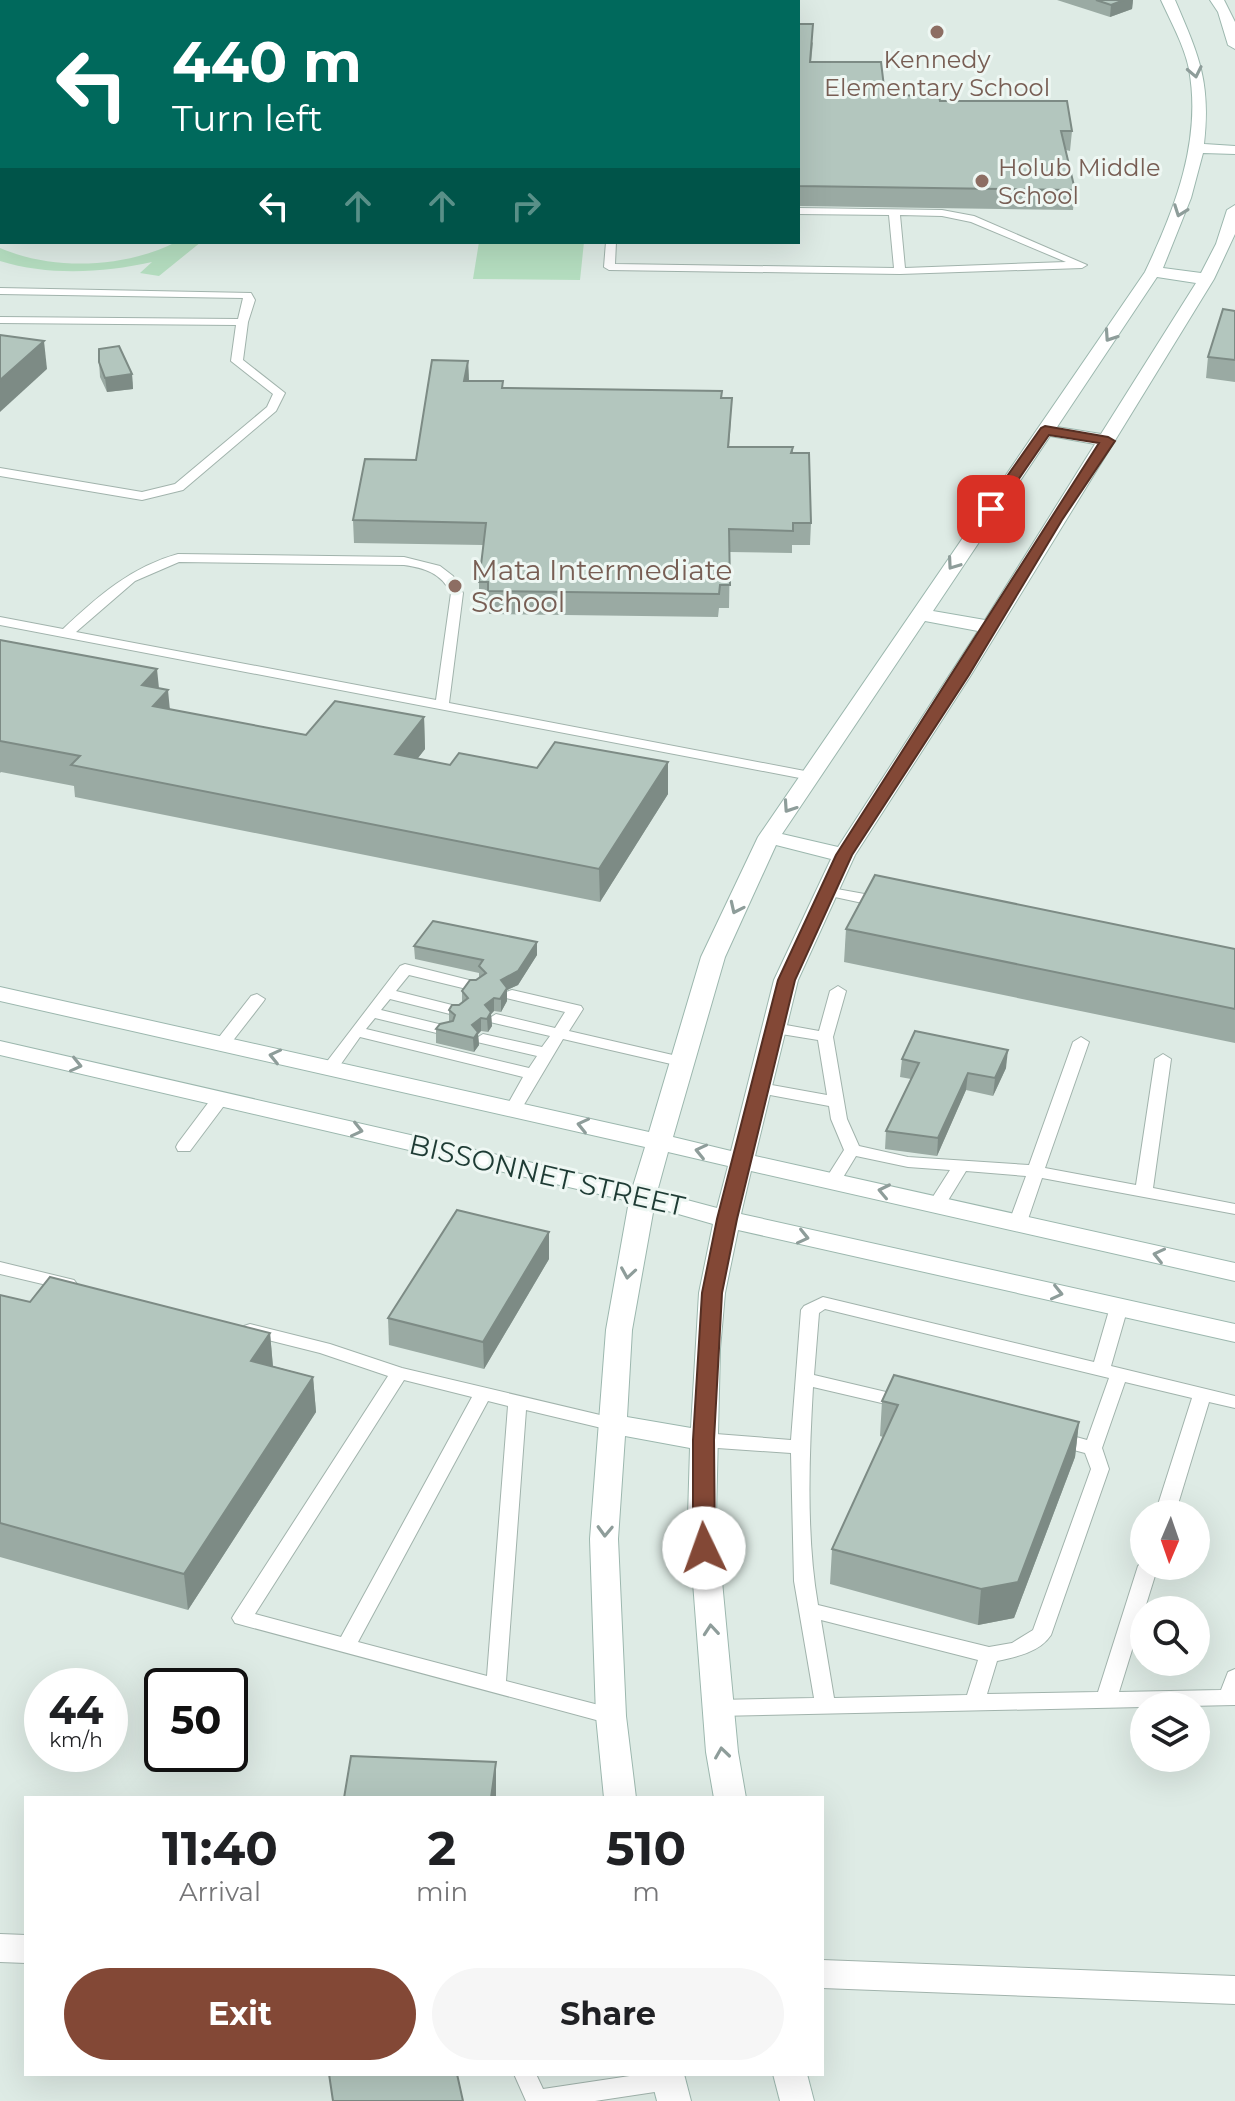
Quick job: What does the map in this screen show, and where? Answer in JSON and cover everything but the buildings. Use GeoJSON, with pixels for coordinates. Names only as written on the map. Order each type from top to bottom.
{"type":"FeatureCollection","features":[{"type":"Feature","properties":{"kind":"main road"},"geometry":{"type":"LineString","coordinates":[[620,1796],[611,1716],[604,1539],[619,1330],[643,1196],[713,957],[769,837],[1153,272],[1180,212],[1198,148],[1200,105],[1195,66],[1168,0]]}},
{"type":"Feature","properties":{"kind":"main road"},"geometry":{"type":"LineString","coordinates":[[1217,0],[1225,12],[1235,45]]}},
{"type":"Feature","properties":{"kind":"main road"},"geometry":{"type":"LineString","coordinates":[[1198,148],[1235,150]]}},
{"type":"Feature","properties":{"kind":"main road"},"geometry":{"type":"LineString","coordinates":[[730,1796],[717,1708],[702,1517],[703,1440],[712,1293],[727,1219],[786,980],[844,855],[1108,441],[1206,279],[1224,244],[1235,210]]}},
{"type":"Feature","properties":{"kind":"main road"},"geometry":{"type":"LineString","coordinates":[[1153,272],[1206,279]]}},
{"type":"Feature","properties":{"kind":"main road"},"geometry":{"type":"LineString","coordinates":[[1045,430],[1108,441]]}},
{"type":"Feature","properties":{"kind":"main road"},"geometry":{"type":"LineString","coordinates":[[918,614],[990,627]]}},
{"type":"Feature","properties":{"kind":"main road"},"geometry":{"type":"LineString","coordinates":[[769,837],[844,855]]}},
{"type":"Feature","properties":{"kind":"main road","name":"BISSONNET STREET"},"geometry":{"type":"LineString","coordinates":[[0,994],[1235,1272]]}},
{"type":"Feature","properties":{"kind":"main road","name":"BISSONNET STREET"},"geometry":{"type":"LineString","coordinates":[[0,1048],[643,1196],[727,1219],[1235,1333]]}},
{"type":"Feature","properties":{"kind":"main road"},"geometry":{"type":"LineString","coordinates":[[610,1424],[703,1440]]}},
{"type":"Feature","properties":{"kind":"main road"},"geometry":{"type":"LineString","coordinates":[[0,1948],[24,1949]]}},
{"type":"Feature","properties":{"kind":"main road"},"geometry":{"type":"LineString","coordinates":[[824,1974],[1235,1990]]}},
{"type":"Feature","properties":{"kind":"main road"},"geometry":{"type":"LineString","coordinates":[[791,2076],[797,2101]]}},
{"type":"Feature","properties":{"kind":"lane"},"geometry":{"type":"LineString","coordinates":[[611,244],[609,267],[900,271],[1082,265],[974,219],[942,213],[800,211]]}},
{"type":"Feature","properties":{"kind":"lane"},"geometry":{"type":"LineString","coordinates":[[894,212],[900,271]]}},
{"type":"Feature","properties":{"kind":"lane"},"geometry":{"type":"LineString","coordinates":[[0,291],[247,295],[250,300],[242,322],[237,361],[279,393],[272,409],[179,487],[142,496],[0,472]]}},
{"type":"Feature","properties":{"kind":"lane"},"geometry":{"type":"LineString","coordinates":[[0,320],[242,322]]}},
{"type":"Feature","properties":{"kind":"lane"},"geometry":{"type":"LineString","coordinates":[[66,634],[119,584],[157,563],[178,558],[404,561],[425,564],[453,581],[457,593],[442,706]]}},
{"type":"Feature","properties":{"kind":"lane"},"geometry":{"type":"LineString","coordinates":[[0,621],[810,776]]}},
{"type":"Feature","properties":{"kind":"lane"},"geometry":{"type":"LineString","coordinates":[[826,891],[902,907]]}},
{"type":"Feature","properties":{"kind":"lane"},"geometry":{"type":"LineString","coordinates":[[330,1068],[405,969],[475,986]]}},
{"type":"Feature","properties":{"kind":"lane"},"geometry":{"type":"LineString","coordinates":[[838,991],[825,1037],[839,1119],[852,1150]]}},
{"type":"Feature","properties":{"kind":"lane"},"geometry":{"type":"LineString","coordinates":[[386,993],[458,1011]]}},
{"type":"Feature","properties":{"kind":"lane"},"geometry":{"type":"LineString","coordinates":[[512,995],[575,1009],[513,1109]]}},
{"type":"Feature","properties":{"kind":"lane"},"geometry":{"type":"LineString","coordinates":[[222,1044],[257,999]]}},
{"type":"Feature","properties":{"kind":"lane"},"geometry":{"type":"LineString","coordinates":[[371,1012],[445,1030]]}},
{"type":"Feature","properties":{"kind":"lane"},"geometry":{"type":"LineString","coordinates":[[496,1019],[684,1062]]}},
{"type":"Feature","properties":{"kind":"lane"},"geometry":{"type":"LineString","coordinates":[[775,1028],[825,1037]]}},
{"type":"Feature","properties":{"kind":"lane"},"geometry":{"type":"LineString","coordinates":[[356,1031],[533,1074]]}},
{"type":"Feature","properties":{"kind":"lane"},"geometry":{"type":"LineString","coordinates":[[483,1039],[547,1053]]}},
{"type":"Feature","properties":{"kind":"lane"},"geometry":{"type":"LineString","coordinates":[[1018,1222],[1081,1042]]}},
{"type":"Feature","properties":{"kind":"lane"},"geometry":{"type":"LineString","coordinates":[[1144,1191],[1163,1059]]}},
{"type":"Feature","properties":{"kind":"lane"},"geometry":{"type":"LineString","coordinates":[[760,1088],[836,1102]]}},
{"type":"Feature","properties":{"kind":"lane"},"geometry":{"type":"LineString","coordinates":[[184,1147],[220,1099]]}},
{"type":"Feature","properties":{"kind":"lane"},"geometry":{"type":"LineString","coordinates":[[852,1150],[908,1162],[1035,1171],[1235,1209]]}},
{"type":"Feature","properties":{"kind":"lane"},"geometry":{"type":"LineString","coordinates":[[833,1180],[852,1150]]}},
{"type":"Feature","properties":{"kind":"lane"},"geometry":{"type":"LineString","coordinates":[[938,1203],[962,1165]]}},
{"type":"Feature","properties":{"kind":"lane"},"geometry":{"type":"LineString","coordinates":[[0,1268],[92,1290]]}},
{"type":"Feature","properties":{"kind":"lane"},"geometry":{"type":"LineString","coordinates":[[825,1705],[804,1581],[800,1447],[810,1310],[823,1303],[1235,1402]]}},
{"type":"Feature","properties":{"kind":"lane"},"geometry":{"type":"LineString","coordinates":[[809,1610],[989,1655],[1017,1649],[1041,1635],[1100,1469],[1093,1448],[1110,1372],[1119,1307]]}},
{"type":"Feature","properties":{"kind":"lane"},"geometry":{"type":"LineString","coordinates":[[230,1325],[324,1348],[399,1373],[610,1424]]}},
{"type":"Feature","properties":{"kind":"lane"},"geometry":{"type":"LineString","coordinates":[[399,1373],[242,1618],[611,1716]]}},
{"type":"Feature","properties":{"kind":"lane"},"geometry":{"type":"LineString","coordinates":[[805,1379],[926,1408]]}},
{"type":"Feature","properties":{"kind":"lane"},"geometry":{"type":"LineString","coordinates":[[346,1646],[483,1394]]}},
{"type":"Feature","properties":{"kind":"lane"},"geometry":{"type":"LineString","coordinates":[[1169,1500],[1202,1394]]}},
{"type":"Feature","properties":{"kind":"lane"},"geometry":{"type":"LineString","coordinates":[[496,1686],[517,1403]]}},
{"type":"Feature","properties":{"kind":"lane"},"geometry":{"type":"LineString","coordinates":[[1032,1433],[1093,1448]]}},
{"type":"Feature","properties":{"kind":"lane"},"geometry":{"type":"LineString","coordinates":[[703,1440],[800,1447]]}},
{"type":"Feature","properties":{"kind":"lane"},"geometry":{"type":"LineString","coordinates":[[1106,1700],[1144,1580]]}},
{"type":"Feature","properties":{"kind":"lane"},"geometry":{"type":"LineString","coordinates":[[975,1702],[989,1655]]}},
{"type":"Feature","properties":{"kind":"lane"},"geometry":{"type":"LineString","coordinates":[[717,1708],[1106,1700],[1233,1690]]}},
{"type":"Feature","properties":{"kind":"lane"},"geometry":{"type":"LineString","coordinates":[[526,2076],[537,2100],[670,2085]]}},
{"type":"Feature","properties":{"kind":"green space"},"geometry":{"type":"Polygon","coordinates":[[[172,244],[199,244],[159,276],[140,273],[152,262],[114,269],[57,271],[0,261],[0,248],[66,263],[112,261],[156,251],[172,244]]]}},
{"type":"Feature","properties":{"kind":"green space"},"geometry":{"type":"Polygon","coordinates":[[[479,244],[584,244],[580,280],[473,279],[479,244]]]}},
{"type":"Feature","properties":{"kind":"place","name":"Kennedy Elementary School"},"geometry":{"type":"Point","coordinates":[937,32]}},
{"type":"Feature","properties":{"kind":"place","name":"Holub Middle School"},"geometry":{"type":"Point","coordinates":[982,181]}},
{"type":"Feature","properties":{"kind":"place","name":"Mata Intermediate School"},"geometry":{"type":"Point","coordinates":[455,586]}},
{"type":"Feature","properties":{"kind":"route"},"geometry":{"type":"LineString","coordinates":[[704,1548],[703,1440],[712,1293],[727,1219],[786,980],[844,855],[1108,441],[1045,430],[991,509]]}}]}
